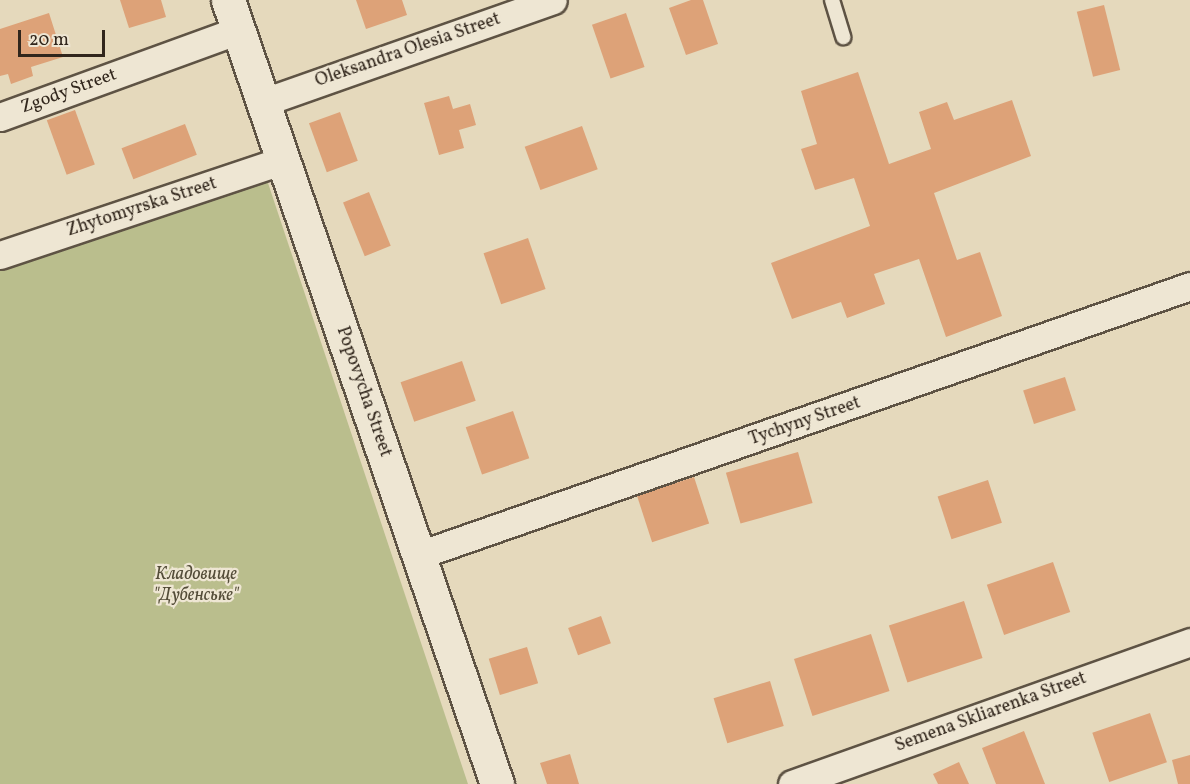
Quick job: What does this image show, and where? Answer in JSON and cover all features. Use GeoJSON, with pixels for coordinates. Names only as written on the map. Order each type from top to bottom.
{"type":"FeatureCollection","features":[{"type":"Feature","properties":{"kind":"street","name":"Popovycha Street"},"geometry":{"type":"LineString","coordinates":[[228,0],[497,784]]}},
{"type":"Feature","properties":{"kind":"street","name":"Oleksandra Olesia Street"},"geometry":{"type":"LineString","coordinates":[[264,102],[553,0]]}},
{"type":"Feature","properties":{"kind":"street","name":"Zgody Street"},"geometry":{"type":"LineString","coordinates":[[0,117],[239,30]]}},
{"type":"Feature","properties":{"kind":"street","name":"Zhytomyrska Street"},"geometry":{"type":"LineString","coordinates":[[0,255],[284,160]]}},
{"type":"Feature","properties":{"kind":"street","name":"Tychyny Street"},"geometry":{"type":"LineString","coordinates":[[419,555],[1190,286]]}},
{"type":"Feature","properties":{"kind":"street","name":"Semena Skliarenka Street"},"geometry":{"type":"LineString","coordinates":[[792,784],[1190,642]]}},
{"type":"Feature","properties":{"kind":"lane"},"geometry":{"type":"LineString","coordinates":[[831,0],[843,37]]}},
{"type":"Feature","properties":{"kind":"green space","name":"Кладовище \"Дубенське\""},"geometry":{"type":"Polygon","coordinates":[[[266,177],[468,784],[0,784],[0,261],[266,177]]]}},
{"type":"Feature","properties":{"kind":"building"},"geometry":{"type":"Polygon","coordinates":[[[120,0],[161,0],[166,17],[129,28],[120,0]]]}},
{"type":"Feature","properties":{"kind":"building"},"geometry":{"type":"Polygon","coordinates":[[[356,0],[402,0],[407,15],[366,29],[356,0]]]}},
{"type":"Feature","properties":{"kind":"building"},"geometry":{"type":"Polygon","coordinates":[[[691,0],[703,0],[718,44],[686,55],[669,8],[691,0]]]}},
{"type":"Feature","properties":{"kind":"building"},"geometry":{"type":"Polygon","coordinates":[[[1104,5],[1120,70],[1093,77],[1077,12],[1104,5]]]}},
{"type":"Feature","properties":{"kind":"building"},"geometry":{"type":"Polygon","coordinates":[[[49,13],[63,57],[31,67],[33,76],[11,84],[8,74],[0,76],[0,29],[49,13]]]}},
{"type":"Feature","properties":{"kind":"building"},"geometry":{"type":"Polygon","coordinates":[[[626,13],[645,67],[611,79],[592,25],[626,13]]]}},
{"type":"Feature","properties":{"kind":"building"},"geometry":{"type":"Polygon","coordinates":[[[858,72],[889,164],[931,149],[919,112],[947,102],[954,120],[1012,100],[1031,156],[934,193],[957,260],[980,252],[1002,316],[946,337],[919,259],[874,274],[885,304],[847,318],[841,302],[792,319],[771,263],[870,226],[854,178],[815,190],[801,149],[817,144],[801,91],[858,72]]]}},
{"type":"Feature","properties":{"kind":"building"},"geometry":{"type":"Polygon","coordinates":[[[449,96],[453,109],[470,104],[476,125],[459,130],[464,148],[439,155],[424,103],[449,96]]]}},
{"type":"Feature","properties":{"kind":"building"},"geometry":{"type":"Polygon","coordinates":[[[75,110],[95,165],[67,175],[47,120],[75,110]]]}},
{"type":"Feature","properties":{"kind":"building"},"geometry":{"type":"Polygon","coordinates":[[[340,112],[358,161],[327,172],[309,123],[340,112]]]}},
{"type":"Feature","properties":{"kind":"building"},"geometry":{"type":"Polygon","coordinates":[[[185,124],[197,155],[133,179],[122,148],[185,124]]]}},
{"type":"Feature","properties":{"kind":"building"},"geometry":{"type":"Polygon","coordinates":[[[582,126],[598,169],[540,190],[525,147],[582,126]]]}},
{"type":"Feature","properties":{"kind":"building"},"geometry":{"type":"Polygon","coordinates":[[[369,192],[391,246],[365,256],[343,202],[369,192]]]}},
{"type":"Feature","properties":{"kind":"building"},"geometry":{"type":"Polygon","coordinates":[[[528,238],[546,289],[501,304],[484,253],[528,238]]]}},
{"type":"Feature","properties":{"kind":"building"},"geometry":{"type":"Polygon","coordinates":[[[462,361],[476,401],[414,422],[401,382],[462,361]]]}},
{"type":"Feature","properties":{"kind":"building"},"geometry":{"type":"Polygon","coordinates":[[[1065,377],[1076,410],[1034,424],[1023,391],[1065,377]]]}},
{"type":"Feature","properties":{"kind":"building"},"geometry":{"type":"Polygon","coordinates":[[[513,411],[529,458],[482,475],[466,427],[513,411]]]}},
{"type":"Feature","properties":{"kind":"building"},"geometry":{"type":"Polygon","coordinates":[[[798,452],[813,503],[741,524],[726,473],[798,452]]]}},
{"type":"Feature","properties":{"kind":"building"},"geometry":{"type":"Polygon","coordinates":[[[694,477],[709,524],[652,542],[637,496],[694,477]]]}},
{"type":"Feature","properties":{"kind":"building"},"geometry":{"type":"Polygon","coordinates":[[[988,480],[1002,523],[951,539],[938,496],[988,480]]]}},
{"type":"Feature","properties":{"kind":"building"},"geometry":{"type":"Polygon","coordinates":[[[1053,562],[1070,612],[1004,635],[987,585],[1053,562]]]}},
{"type":"Feature","properties":{"kind":"building"},"geometry":{"type":"Polygon","coordinates":[[[964,601],[983,658],[907,682],[889,625],[964,601]]]}},
{"type":"Feature","properties":{"kind":"building"},"geometry":{"type":"Polygon","coordinates":[[[601,616],[611,643],[578,655],[568,628],[601,616]]]}},
{"type":"Feature","properties":{"kind":"building"},"geometry":{"type":"Polygon","coordinates":[[[871,634],[890,691],[813,716],[794,659],[871,634]]]}},
{"type":"Feature","properties":{"kind":"building"},"geometry":{"type":"Polygon","coordinates":[[[527,647],[538,683],[500,695],[489,659],[527,647]]]}},
{"type":"Feature","properties":{"kind":"building"},"geometry":{"type":"Polygon","coordinates":[[[770,681],[784,726],[727,743],[714,698],[770,681]]]}},
{"type":"Feature","properties":{"kind":"building"},"geometry":{"type":"Polygon","coordinates":[[[1150,713],[1167,762],[1109,782],[1092,733],[1150,713]]]}},
{"type":"Feature","properties":{"kind":"building"},"geometry":{"type":"Polygon","coordinates":[[[1024,731],[1045,784],[996,784],[982,748],[1024,731]]]}},
{"type":"Feature","properties":{"kind":"building"},"geometry":{"type":"Polygon","coordinates":[[[570,754],[579,784],[547,784],[540,763],[570,754]]]}},
{"type":"Feature","properties":{"kind":"building"},"geometry":{"type":"Polygon","coordinates":[[[1190,755],[1190,784],[1178,784],[1172,760],[1190,755]]]}},
{"type":"Feature","properties":{"kind":"building"},"geometry":{"type":"Polygon","coordinates":[[[959,762],[969,784],[938,784],[933,774],[959,762]]]}}]}
